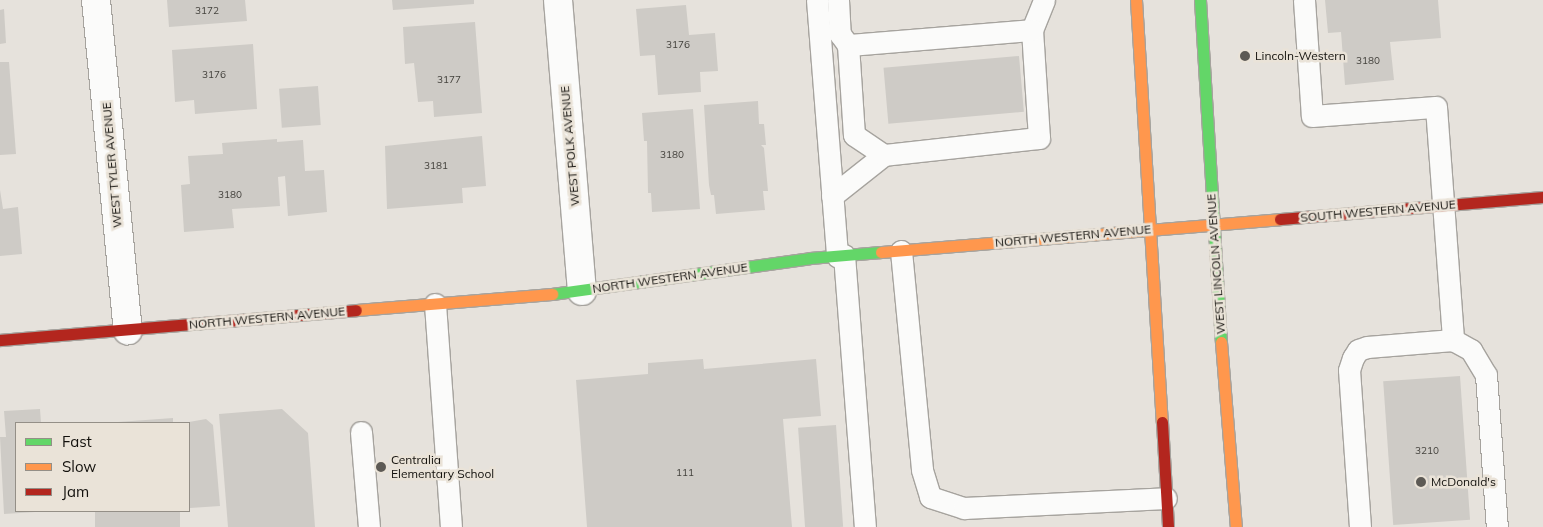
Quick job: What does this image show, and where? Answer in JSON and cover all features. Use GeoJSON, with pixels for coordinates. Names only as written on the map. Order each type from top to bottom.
{"type":"FeatureCollection","features":[{"type":"Feature","properties":{"kind":"main road"},"geometry":{"type":"LineString","coordinates":[[1136,0],[1168,527]]}},
{"type":"Feature","properties":{"kind":"main road","name":"WEST LINCOLN AVENUE"},"geometry":{"type":"LineString","coordinates":[[1200,0],[1212,225],[1236,527]]}},
{"type":"Feature","properties":{"kind":"main road","name":"SOUTH WESTERN AVENUE"},"geometry":{"type":"LineString","coordinates":[[1212,225],[1543,197]]}},
{"type":"Feature","properties":{"kind":"main road","name":"NORTH WESTERN AVENUE"},"geometry":{"type":"LineString","coordinates":[[0,340],[582,291],[840,256],[1212,225]]}},
{"type":"Feature","properties":{"kind":"street","name":"WEST TYLER AVENUE"},"geometry":{"type":"LineString","coordinates":[[96,0],[128,330]]}},
{"type":"Feature","properties":{"kind":"street","name":"WEST POLK AVENUE"},"geometry":{"type":"LineString","coordinates":[[558,0],[582,291]]}},
{"type":"Feature","properties":{"kind":"lane"},"geometry":{"type":"LineString","coordinates":[[817,0],[832,196],[840,256],[865,527]]}},
{"type":"Feature","properties":{"kind":"lane"},"geometry":{"type":"LineString","coordinates":[[838,0],[840,34],[848,45],[854,135],[884,155]]}},
{"type":"Feature","properties":{"kind":"lane"},"geometry":{"type":"LineString","coordinates":[[832,196],[884,155],[1038,138],[1032,30],[1044,0]]}},
{"type":"Feature","properties":{"kind":"lane"},"geometry":{"type":"LineString","coordinates":[[1304,0],[1312,116],[1436,107],[1453,340]]}},
{"type":"Feature","properties":{"kind":"lane"},"geometry":{"type":"LineString","coordinates":[[848,45],[1032,30]]}},
{"type":"Feature","properties":{"kind":"lane"},"geometry":{"type":"LineString","coordinates":[[901,251],[922,470],[930,498],[964,508],[1166,498]]}},
{"type":"Feature","properties":{"kind":"lane"},"geometry":{"type":"LineString","coordinates":[[435,304],[451,527]]}},
{"type":"Feature","properties":{"kind":"lane"},"geometry":{"type":"LineString","coordinates":[[1360,527],[1349,370],[1353,358],[1358,350],[1367,347],[1453,340],[1471,350],[1486,375],[1497,527]]}},
{"type":"Feature","properties":{"kind":"lane"},"geometry":{"type":"LineString","coordinates":[[361,432],[369,527]]}},
{"type":"Feature","properties":{"kind":"building"},"geometry":{"type":"Polygon","coordinates":[[[167,0],[245,0],[247,21],[169,27],[167,0]]]}},
{"type":"Feature","properties":{"kind":"building"},"geometry":{"type":"Polygon","coordinates":[[[392,0],[474,0],[474,4],[393,10],[392,0]]]}},
{"type":"Feature","properties":{"kind":"building"},"geometry":{"type":"Polygon","coordinates":[[[1325,0],[1438,0],[1441,38],[1390,42],[1394,80],[1345,85],[1341,32],[1328,33],[1325,0]]]}},
{"type":"Feature","properties":{"kind":"building"},"geometry":{"type":"Polygon","coordinates":[[[686,5],[689,35],[715,33],[718,71],[700,72],[701,92],[658,95],[655,55],[640,56],[636,9],[686,5]]]}},
{"type":"Feature","properties":{"kind":"building"},"geometry":{"type":"Polygon","coordinates":[[[4,9],[6,43],[0,44],[0,10],[4,9]]]}},
{"type":"Feature","properties":{"kind":"building"},"geometry":{"type":"Polygon","coordinates":[[[475,22],[482,113],[434,117],[433,101],[418,102],[414,63],[405,64],[403,27],[475,22]]]}},
{"type":"Feature","properties":{"kind":"building"},"geometry":{"type":"Polygon","coordinates":[[[253,44],[257,109],[195,114],[194,100],[175,102],[172,50],[253,44]]]}},
{"type":"Feature","properties":{"kind":"building"},"geometry":{"type":"Polygon","coordinates":[[[1019,56],[1024,112],[888,124],[884,68],[1019,56]]]}},
{"type":"Feature","properties":{"kind":"building"},"geometry":{"type":"Polygon","coordinates":[[[0,62],[9,62],[16,154],[0,155],[0,62]]]}},
{"type":"Feature","properties":{"kind":"building"},"geometry":{"type":"Polygon","coordinates":[[[318,86],[321,125],[282,128],[279,89],[318,86]]]}},
{"type":"Feature","properties":{"kind":"building"},"geometry":{"type":"Polygon","coordinates":[[[758,101],[759,124],[764,124],[766,145],[761,145],[764,148],[768,191],[763,191],[765,210],[716,214],[714,195],[711,195],[709,185],[704,105],[758,101]]]}},
{"type":"Feature","properties":{"kind":"building"},"geometry":{"type":"Polygon","coordinates":[[[693,109],[700,209],[652,212],[651,193],[648,193],[647,141],[644,141],[642,113],[693,109]]]}},
{"type":"Feature","properties":{"kind":"building"},"geometry":{"type":"Polygon","coordinates":[[[482,136],[486,186],[462,188],[463,203],[387,209],[385,146],[482,136]]]}},
{"type":"Feature","properties":{"kind":"building"},"geometry":{"type":"Polygon","coordinates":[[[277,139],[277,142],[303,140],[305,171],[324,170],[327,212],[288,216],[285,176],[278,177],[280,206],[232,209],[234,228],[184,232],[181,185],[190,184],[188,156],[223,154],[222,143],[277,139]]]}},
{"type":"Feature","properties":{"kind":"building"},"geometry":{"type":"Polygon","coordinates":[[[0,190],[3,209],[18,207],[22,254],[0,256],[0,190]]]}},
{"type":"Feature","properties":{"kind":"building"},"geometry":{"type":"Polygon","coordinates":[[[703,359],[704,369],[816,359],[821,416],[783,419],[792,527],[587,527],[576,380],[648,374],[648,363],[703,359]]]}},
{"type":"Feature","properties":{"kind":"building"},"geometry":{"type":"Polygon","coordinates":[[[1460,376],[1470,520],[1393,525],[1383,381],[1460,376]]]}},
{"type":"Feature","properties":{"kind":"building"},"geometry":{"type":"Polygon","coordinates":[[[40,409],[41,422],[15,422],[15,512],[35,512],[4,514],[0,437],[6,437],[4,411],[40,409]]]}},
{"type":"Feature","properties":{"kind":"building"},"geometry":{"type":"Polygon","coordinates":[[[282,409],[308,433],[315,527],[228,527],[219,414],[282,409]]]}},
{"type":"Feature","properties":{"kind":"building"},"geometry":{"type":"Polygon","coordinates":[[[173,418],[173,422],[118,422],[173,418]]]}},
{"type":"Feature","properties":{"kind":"building"},"geometry":{"type":"Polygon","coordinates":[[[206,419],[213,425],[220,506],[190,508],[189,422],[206,419]]]}},
{"type":"Feature","properties":{"kind":"building"},"geometry":{"type":"Polygon","coordinates":[[[836,425],[843,527],[805,527],[798,428],[836,425]]]}},
{"type":"Feature","properties":{"kind":"building"},"geometry":{"type":"Polygon","coordinates":[[[95,512],[180,512],[180,527],[95,527],[95,512]]]}},
{"type":"Feature","properties":{"kind":"traffic: fast"},"geometry":{"type":"LineString","coordinates":[[1200,0],[1221,342]]}},
{"type":"Feature","properties":{"kind":"traffic: fast"},"geometry":{"type":"LineString","coordinates":[[552,294],[810,258],[881,252]]}},
{"type":"Feature","properties":{"kind":"traffic: slow"},"geometry":{"type":"LineString","coordinates":[[1136,0],[1162,422]]}},
{"type":"Feature","properties":{"kind":"traffic: slow"},"geometry":{"type":"LineString","coordinates":[[881,252],[1280,219]]}},
{"type":"Feature","properties":{"kind":"traffic: slow"},"geometry":{"type":"LineString","coordinates":[[356,310],[552,294]]}},
{"type":"Feature","properties":{"kind":"traffic: slow"},"geometry":{"type":"LineString","coordinates":[[1221,342],[1236,527]]}},
{"type":"Feature","properties":{"kind":"traffic: jam"},"geometry":{"type":"LineString","coordinates":[[1280,219],[1543,197]]}},
{"type":"Feature","properties":{"kind":"traffic: jam"},"geometry":{"type":"LineString","coordinates":[[0,340],[356,310]]}},
{"type":"Feature","properties":{"kind":"traffic: jam"},"geometry":{"type":"LineString","coordinates":[[1162,422],[1168,527]]}},
{"type":"Feature","properties":{"kind":"place","name":"Lincoln-Western"},"geometry":{"type":"Point","coordinates":[1245,56]}},
{"type":"Feature","properties":{"kind":"place","name":"Centralia Elementary School"},"geometry":{"type":"Point","coordinates":[381,467]}},
{"type":"Feature","properties":{"kind":"place","name":"McDonald's"},"geometry":{"type":"Point","coordinates":[1421,482]}}]}
